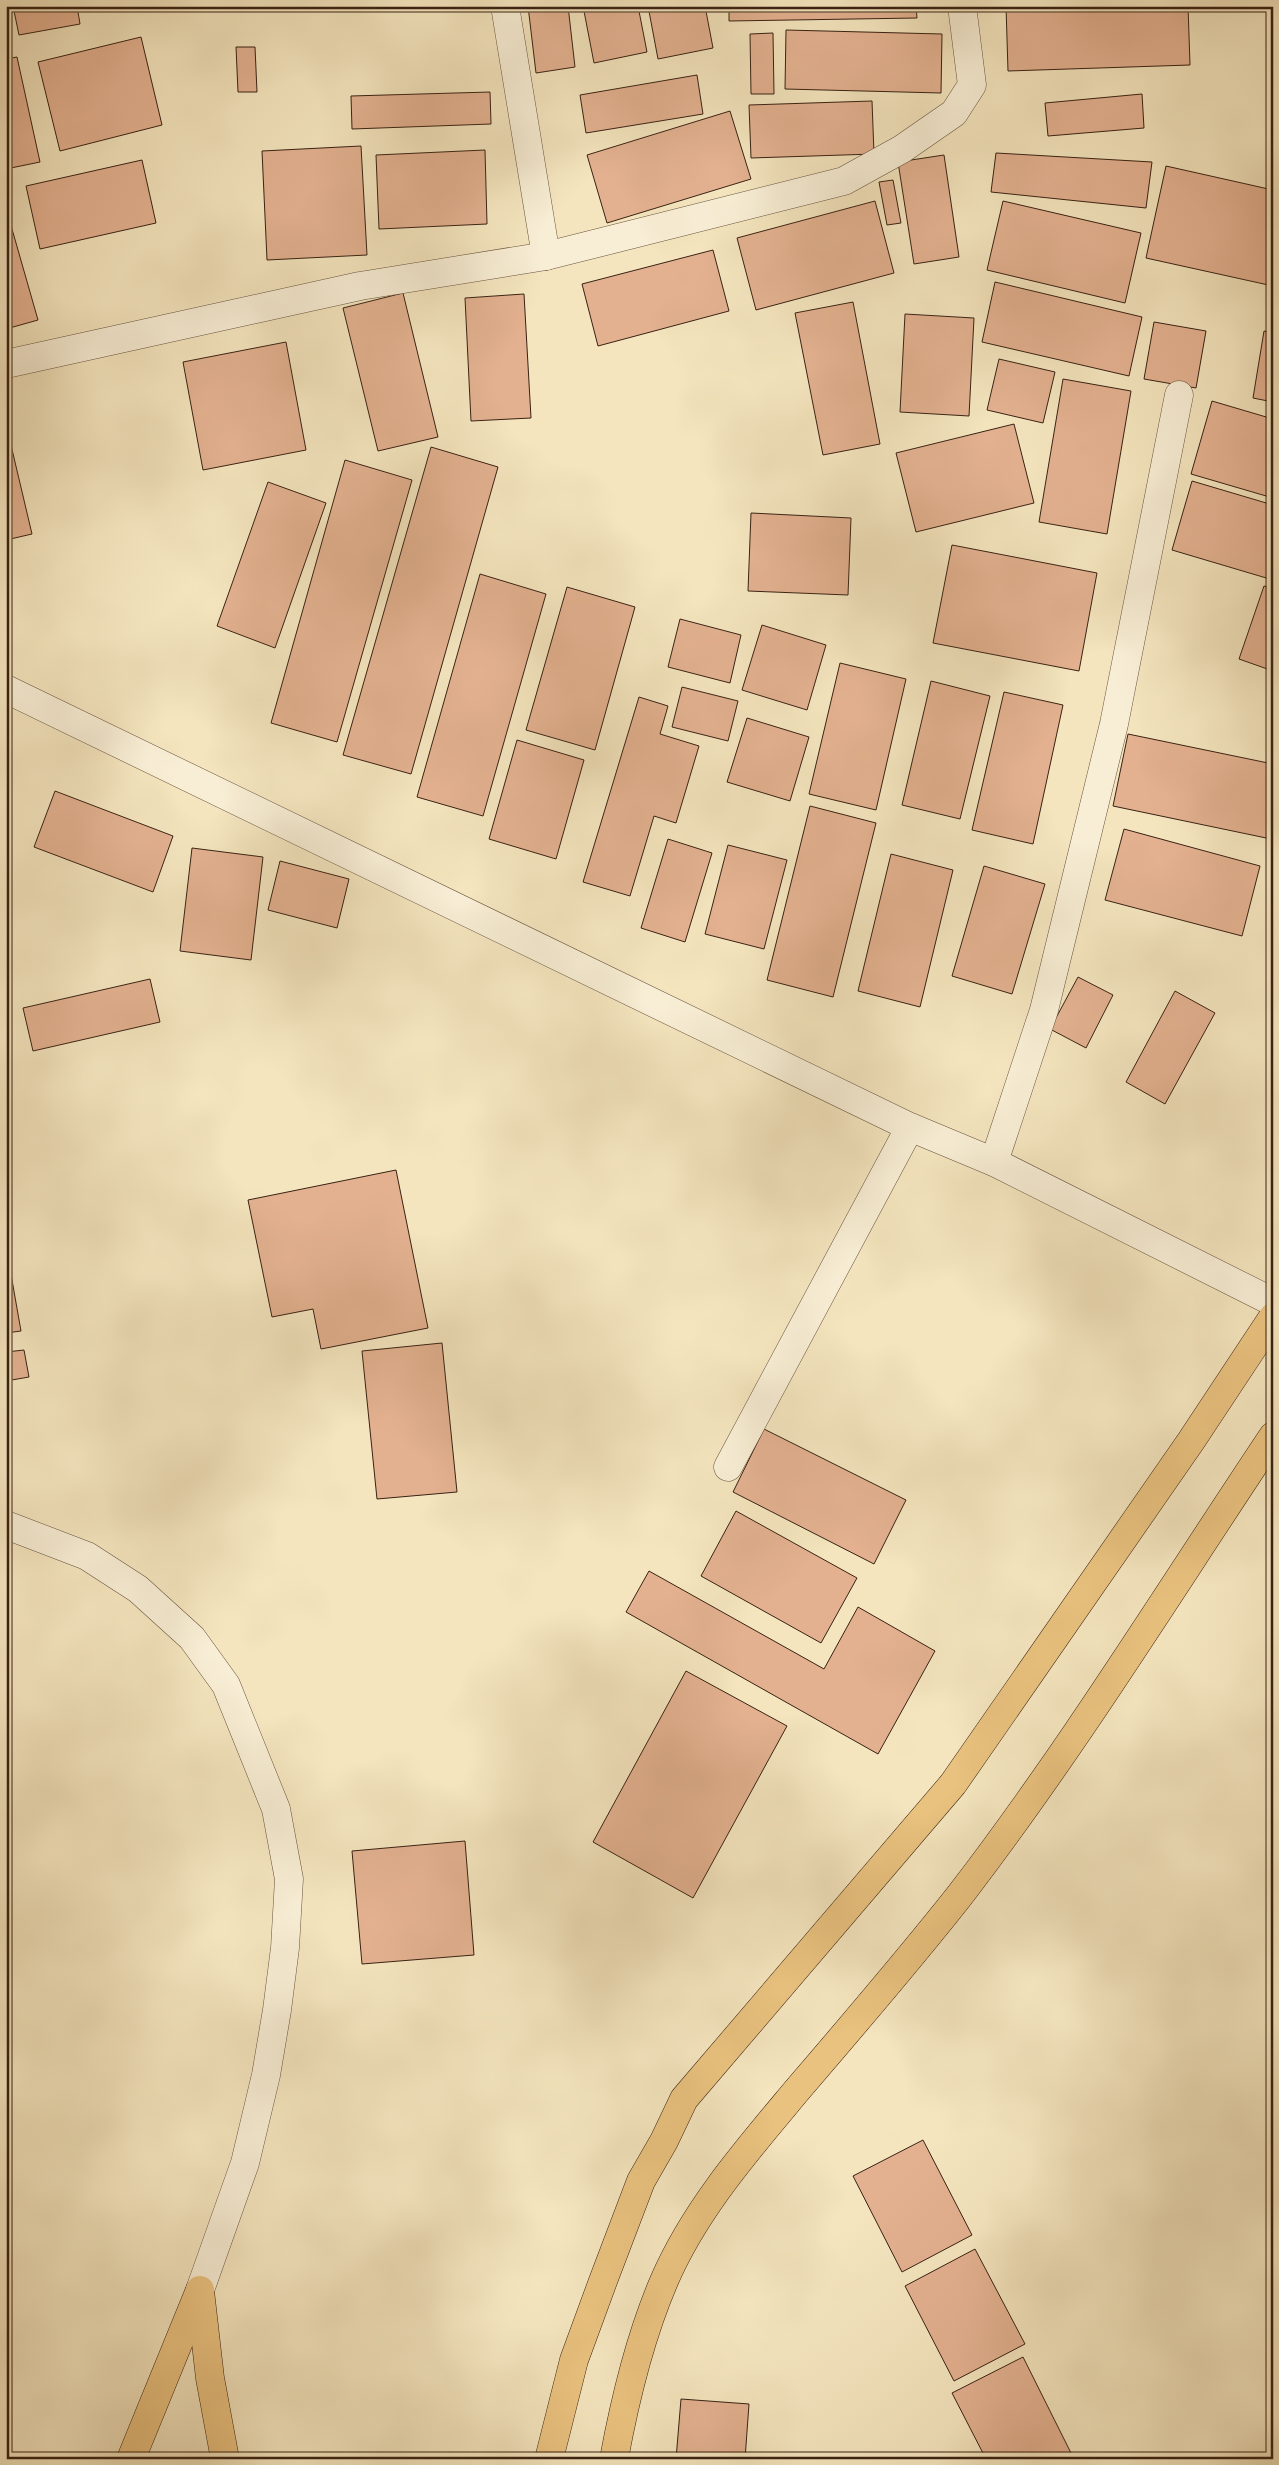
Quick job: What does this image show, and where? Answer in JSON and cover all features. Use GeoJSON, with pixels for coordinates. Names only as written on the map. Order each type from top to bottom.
{"type":"FeatureCollection","features":[{"type":"Feature","properties":{"kind":"main road"},"geometry":{"type":"LineString","coordinates":[[549,2459],[574,2360],[603,2281],[641,2181],[664,2141],[684,2099],[953,1784],[1191,1441],[1273,1317]]}},
{"type":"Feature","properties":{"kind":"main road"},"geometry":{"type":"LineString","coordinates":[[614,2459],[620,2424],[643,2343],[664,2280],[696,2222],[737,2162],[889,1982],[960,1894],[1065,1749],[1273,1436]]}},
{"type":"Feature","properties":{"kind":"main road"},"geometry":{"type":"LineString","coordinates":[[131,2459],[200,2290]]}},
{"type":"Feature","properties":{"kind":"main road"},"geometry":{"type":"LineString","coordinates":[[200,2290],[210,2378],[225,2459]]}},
{"type":"Feature","properties":{"kind":"street"},"geometry":{"type":"LineString","coordinates":[[505,6],[546,256]]}},
{"type":"Feature","properties":{"kind":"street"},"geometry":{"type":"LineString","coordinates":[[6,364],[360,286],[546,256],[844,181],[902,149],[954,113],[972,85],[962,6]]}},
{"type":"Feature","properties":{"kind":"street"},"geometry":{"type":"LineString","coordinates":[[994,1162],[1044,1010],[1114,724],[1179,395]]}},
{"type":"Feature","properties":{"kind":"street"},"geometry":{"type":"LineString","coordinates":[[6,689],[910,1127],[994,1162],[1273,1302]]}},
{"type":"Feature","properties":{"kind":"street"},"geometry":{"type":"LineString","coordinates":[[728,1467],[910,1127]]}},
{"type":"Feature","properties":{"kind":"street"},"geometry":{"type":"LineString","coordinates":[[6,1525],[87,1556],[138,1589],[192,1638],[226,1685],[276,1809],[289,1879],[285,1948],[277,2010],[266,2075],[245,2163],[200,2290]]}},
{"type":"Feature","properties":{"kind":"building"},"geometry":{"type":"Polygon","coordinates":[[[13,6],[77,6],[80,24],[19,35],[13,6]]]}},
{"type":"Feature","properties":{"kind":"building"},"geometry":{"type":"Polygon","coordinates":[[[528,6],[568,6],[575,67],[536,73],[528,6]]]}},
{"type":"Feature","properties":{"kind":"building"},"geometry":{"type":"Polygon","coordinates":[[[583,6],[638,6],[647,52],[594,63],[583,6]]]}},
{"type":"Feature","properties":{"kind":"building"},"geometry":{"type":"Polygon","coordinates":[[[648,6],[705,6],[713,48],[658,59],[648,6]]]}},
{"type":"Feature","properties":{"kind":"building"},"geometry":{"type":"Polygon","coordinates":[[[729,6],[916,6],[917,18],[729,21],[729,6]]]}},
{"type":"Feature","properties":{"kind":"building"},"geometry":{"type":"Polygon","coordinates":[[[1006,6],[1188,6],[1190,65],[1008,71],[1006,6]]]}},
{"type":"Feature","properties":{"kind":"building"},"geometry":{"type":"Polygon","coordinates":[[[786,30],[942,34],[941,93],[785,89],[786,30]]]}},
{"type":"Feature","properties":{"kind":"building"},"geometry":{"type":"Polygon","coordinates":[[[773,33],[774,94],[751,94],[750,34],[773,33]]]}},
{"type":"Feature","properties":{"kind":"building"},"geometry":{"type":"Polygon","coordinates":[[[141,37],[162,125],[60,151],[38,62],[141,37]]]}},
{"type":"Feature","properties":{"kind":"building"},"geometry":{"type":"Polygon","coordinates":[[[236,47],[255,47],[257,92],[238,92],[236,47]]]}},
{"type":"Feature","properties":{"kind":"building"},"geometry":{"type":"Polygon","coordinates":[[[17,57],[40,162],[6,169],[6,59],[17,57]]]}},
{"type":"Feature","properties":{"kind":"building"},"geometry":{"type":"Polygon","coordinates":[[[697,75],[703,114],[586,133],[580,95],[697,75]]]}},
{"type":"Feature","properties":{"kind":"building"},"geometry":{"type":"Polygon","coordinates":[[[490,92],[491,124],[352,129],[351,96],[490,92]]]}},
{"type":"Feature","properties":{"kind":"building"},"geometry":{"type":"Polygon","coordinates":[[[1142,94],[1144,128],[1048,136],[1045,103],[1142,94]]]}},
{"type":"Feature","properties":{"kind":"building"},"geometry":{"type":"Polygon","coordinates":[[[872,101],[874,154],[751,158],[749,105],[872,101]]]}},
{"type":"Feature","properties":{"kind":"building"},"geometry":{"type":"Polygon","coordinates":[[[730,111],[751,179],[607,223],[587,155],[730,111]]]}},
{"type":"Feature","properties":{"kind":"building"},"geometry":{"type":"Polygon","coordinates":[[[361,146],[367,255],[267,260],[262,151],[361,146]]]}},
{"type":"Feature","properties":{"kind":"building"},"geometry":{"type":"Polygon","coordinates":[[[485,150],[487,224],[379,229],[376,155],[485,150]]]}},
{"type":"Feature","properties":{"kind":"building"},"geometry":{"type":"Polygon","coordinates":[[[996,153],[1152,162],[1146,208],[991,192],[996,153]]]}},
{"type":"Feature","properties":{"kind":"building"},"geometry":{"type":"Polygon","coordinates":[[[944,155],[959,257],[914,264],[898,162],[944,155]]]}},
{"type":"Feature","properties":{"kind":"building"},"geometry":{"type":"Polygon","coordinates":[[[142,160],[156,223],[40,249],[26,186],[142,160]]]}},
{"type":"Feature","properties":{"kind":"building"},"geometry":{"type":"Polygon","coordinates":[[[1166,166],[1273,190],[1273,232],[1268,255],[1273,256],[1273,286],[1146,258],[1166,166]]]}},
{"type":"Feature","properties":{"kind":"building"},"geometry":{"type":"Polygon","coordinates":[[[893,180],[901,223],[887,225],[879,182],[893,180]]]}},
{"type":"Feature","properties":{"kind":"building"},"geometry":{"type":"Polygon","coordinates":[[[875,201],[894,273],[756,310],[737,238],[875,201]]]}},
{"type":"Feature","properties":{"kind":"building"},"geometry":{"type":"Polygon","coordinates":[[[1003,201],[1141,233],[1125,303],[987,270],[1003,201]]]}},
{"type":"Feature","properties":{"kind":"building"},"geometry":{"type":"Polygon","coordinates":[[[6,208],[38,320],[6,329],[6,208]]]}},
{"type":"Feature","properties":{"kind":"building"},"geometry":{"type":"Polygon","coordinates":[[[713,250],[729,311],[598,346],[582,284],[713,250]]]}},
{"type":"Feature","properties":{"kind":"building"},"geometry":{"type":"Polygon","coordinates":[[[995,282],[1142,317],[1129,376],[982,342],[995,282]]]}},
{"type":"Feature","properties":{"kind":"building"},"geometry":{"type":"Polygon","coordinates":[[[403,293],[438,437],[378,451],[343,308],[403,293]]]}},
{"type":"Feature","properties":{"kind":"building"},"geometry":{"type":"Polygon","coordinates":[[[524,294],[531,418],[471,421],[465,298],[524,294]]]}},
{"type":"Feature","properties":{"kind":"building"},"geometry":{"type":"Polygon","coordinates":[[[853,302],[880,444],[823,455],[795,313],[853,302]]]}},
{"type":"Feature","properties":{"kind":"building"},"geometry":{"type":"Polygon","coordinates":[[[905,314],[974,318],[969,416],[900,412],[905,314]]]}},
{"type":"Feature","properties":{"kind":"building"},"geometry":{"type":"Polygon","coordinates":[[[1154,322],[1206,331],[1196,388],[1144,379],[1154,322]]]}},
{"type":"Feature","properties":{"kind":"building"},"geometry":{"type":"Polygon","coordinates":[[[1264,331],[1273,333],[1273,402],[1253,398],[1264,331]]]}},
{"type":"Feature","properties":{"kind":"building"},"geometry":{"type":"Polygon","coordinates":[[[286,342],[306,450],[203,470],[183,362],[286,342]]]}},
{"type":"Feature","properties":{"kind":"building"},"geometry":{"type":"Polygon","coordinates":[[[999,359],[1055,372],[1043,423],[987,410],[999,359]]]}},
{"type":"Feature","properties":{"kind":"building"},"geometry":{"type":"Polygon","coordinates":[[[1063,379],[1131,391],[1107,534],[1039,522],[1063,379]]]}},
{"type":"Feature","properties":{"kind":"building"},"geometry":{"type":"Polygon","coordinates":[[[1212,401],[1273,419],[1273,498],[1191,474],[1212,401]]]}},
{"type":"Feature","properties":{"kind":"building"},"geometry":{"type":"Polygon","coordinates":[[[6,424],[32,534],[6,540],[6,424]]]}},
{"type":"Feature","properties":{"kind":"building"},"geometry":{"type":"Polygon","coordinates":[[[1014,424],[1034,503],[916,532],[896,453],[1014,424]]]}},
{"type":"Feature","properties":{"kind":"building"},"geometry":{"type":"Polygon","coordinates":[[[431,447],[498,467],[411,774],[343,755],[431,447]]]}},
{"type":"Feature","properties":{"kind":"building"},"geometry":{"type":"Polygon","coordinates":[[[345,460],[412,480],[337,742],[271,723],[345,460]]]}},
{"type":"Feature","properties":{"kind":"building"},"geometry":{"type":"Polygon","coordinates":[[[1192,481],[1273,505],[1273,580],[1172,550],[1192,481]]]}},
{"type":"Feature","properties":{"kind":"building"},"geometry":{"type":"Polygon","coordinates":[[[268,482],[326,503],[275,648],[217,626],[268,482]]]}},
{"type":"Feature","properties":{"kind":"building"},"geometry":{"type":"Polygon","coordinates":[[[751,513],[851,518],[848,595],[748,591],[751,513]]]}},
{"type":"Feature","properties":{"kind":"building"},"geometry":{"type":"Polygon","coordinates":[[[952,545],[1097,573],[1079,671],[933,643],[952,545]]]}},
{"type":"Feature","properties":{"kind":"building"},"geometry":{"type":"Polygon","coordinates":[[[480,574],[546,594],[483,816],[417,797],[480,574]]]}},
{"type":"Feature","properties":{"kind":"building"},"geometry":{"type":"Polygon","coordinates":[[[1264,586],[1273,589],[1273,671],[1239,659],[1264,586]]]}},
{"type":"Feature","properties":{"kind":"building"},"geometry":{"type":"Polygon","coordinates":[[[567,587],[635,607],[595,750],[526,730],[567,587]]]}},
{"type":"Feature","properties":{"kind":"building"},"geometry":{"type":"Polygon","coordinates":[[[680,619],[741,635],[730,683],[668,667],[680,619]]]}},
{"type":"Feature","properties":{"kind":"building"},"geometry":{"type":"Polygon","coordinates":[[[762,625],[826,645],[807,710],[742,690],[762,625]]]}},
{"type":"Feature","properties":{"kind":"building"},"geometry":{"type":"Polygon","coordinates":[[[840,663],[906,679],[876,810],[809,794],[840,663]]]}},
{"type":"Feature","properties":{"kind":"building"},"geometry":{"type":"Polygon","coordinates":[[[931,681],[990,696],[960,819],[902,805],[931,681]]]}},
{"type":"Feature","properties":{"kind":"building"},"geometry":{"type":"Polygon","coordinates":[[[682,687],[738,701],[728,741],[672,727],[682,687]]]}},
{"type":"Feature","properties":{"kind":"building"},"geometry":{"type":"Polygon","coordinates":[[[1004,692],[1063,705],[1033,844],[972,830],[1004,692]]]}},
{"type":"Feature","properties":{"kind":"building"},"geometry":{"type":"Polygon","coordinates":[[[639,697],[668,706],[660,734],[699,746],[676,823],[654,816],[630,896],[583,882],[639,697]]]}},
{"type":"Feature","properties":{"kind":"building"},"geometry":{"type":"Polygon","coordinates":[[[747,718],[809,737],[790,801],[727,782],[747,718]]]}},
{"type":"Feature","properties":{"kind":"building"},"geometry":{"type":"Polygon","coordinates":[[[1128,734],[1273,764],[1271,839],[1113,806],[1128,734]]]}},
{"type":"Feature","properties":{"kind":"building"},"geometry":{"type":"Polygon","coordinates":[[[517,740],[584,760],[556,859],[489,839],[517,740]]]}},
{"type":"Feature","properties":{"kind":"building"},"geometry":{"type":"Polygon","coordinates":[[[55,791],[173,836],[153,892],[34,847],[55,791]]]}},
{"type":"Feature","properties":{"kind":"building"},"geometry":{"type":"Polygon","coordinates":[[[810,806],[876,823],[833,997],[767,980],[810,806]]]}},
{"type":"Feature","properties":{"kind":"building"},"geometry":{"type":"Polygon","coordinates":[[[1124,829],[1260,866],[1242,936],[1105,900],[1124,829]]]}},
{"type":"Feature","properties":{"kind":"building"},"geometry":{"type":"Polygon","coordinates":[[[668,839],[712,853],[685,942],[641,928],[668,839]]]}},
{"type":"Feature","properties":{"kind":"building"},"geometry":{"type":"Polygon","coordinates":[[[728,845],[787,860],[764,949],[705,934],[728,845]]]}},
{"type":"Feature","properties":{"kind":"building"},"geometry":{"type":"Polygon","coordinates":[[[192,848],[263,857],[251,960],[180,951],[192,848]]]}},
{"type":"Feature","properties":{"kind":"building"},"geometry":{"type":"Polygon","coordinates":[[[891,854],[953,870],[920,1007],[858,991],[891,854]]]}},
{"type":"Feature","properties":{"kind":"building"},"geometry":{"type":"Polygon","coordinates":[[[280,861],[349,879],[337,928],[268,910],[280,861]]]}},
{"type":"Feature","properties":{"kind":"building"},"geometry":{"type":"Polygon","coordinates":[[[984,866],[1045,884],[1012,994],[952,976],[984,866]]]}},
{"type":"Feature","properties":{"kind":"building"},"geometry":{"type":"Polygon","coordinates":[[[1078,977],[1113,995],[1086,1048],[1050,1029],[1078,977]]]}},
{"type":"Feature","properties":{"kind":"building"},"geometry":{"type":"Polygon","coordinates":[[[150,979],[160,1022],[33,1051],[23,1008],[150,979]]]}},
{"type":"Feature","properties":{"kind":"building"},"geometry":{"type":"Polygon","coordinates":[[[1175,991],[1215,1013],[1165,1104],[1126,1082],[1175,991]]]}},
{"type":"Feature","properties":{"kind":"building"},"geometry":{"type":"Polygon","coordinates":[[[396,1170],[428,1328],[321,1349],[313,1309],[272,1317],[248,1200],[396,1170]]]}},
{"type":"Feature","properties":{"kind":"building"},"geometry":{"type":"Polygon","coordinates":[[[6,1246],[21,1331],[6,1333],[6,1246]]]}},
{"type":"Feature","properties":{"kind":"building"},"geometry":{"type":"Polygon","coordinates":[[[442,1343],[457,1492],[377,1499],[362,1351],[442,1343]]]}},
{"type":"Feature","properties":{"kind":"building"},"geometry":{"type":"Polygon","coordinates":[[[24,1350],[29,1377],[6,1381],[6,1352],[24,1350]]]}},
{"type":"Feature","properties":{"kind":"building"},"geometry":{"type":"Polygon","coordinates":[[[764,1429],[906,1500],[874,1564],[733,1492],[764,1429]]]}},
{"type":"Feature","properties":{"kind":"building"},"geometry":{"type":"Polygon","coordinates":[[[736,1511],[857,1578],[821,1643],[701,1576],[736,1511]]]}},
{"type":"Feature","properties":{"kind":"building"},"geometry":{"type":"Polygon","coordinates":[[[649,1571],[824,1669],[858,1607],[935,1651],[878,1754],[626,1612],[649,1571]]]}},
{"type":"Feature","properties":{"kind":"building"},"geometry":{"type":"Polygon","coordinates":[[[686,1671],[787,1726],[693,1898],[593,1842],[686,1671]]]}},
{"type":"Feature","properties":{"kind":"building"},"geometry":{"type":"Polygon","coordinates":[[[465,1841],[474,1955],[362,1964],[352,1851],[465,1841]]]}},
{"type":"Feature","properties":{"kind":"building"},"geometry":{"type":"Polygon","coordinates":[[[923,2140],[972,2235],[902,2272],[853,2176],[923,2140]]]}},
{"type":"Feature","properties":{"kind":"building"},"geometry":{"type":"Polygon","coordinates":[[[975,2249],[1025,2344],[954,2381],[905,2286],[975,2249]]]}},
{"type":"Feature","properties":{"kind":"building"},"geometry":{"type":"Polygon","coordinates":[[[1023,2357],[1071,2453],[1060,2459],[986,2459],[952,2393],[1023,2357]]]}},
{"type":"Feature","properties":{"kind":"building"},"geometry":{"type":"Polygon","coordinates":[[[681,2399],[749,2404],[745,2459],[676,2459],[681,2399]]]}}]}
